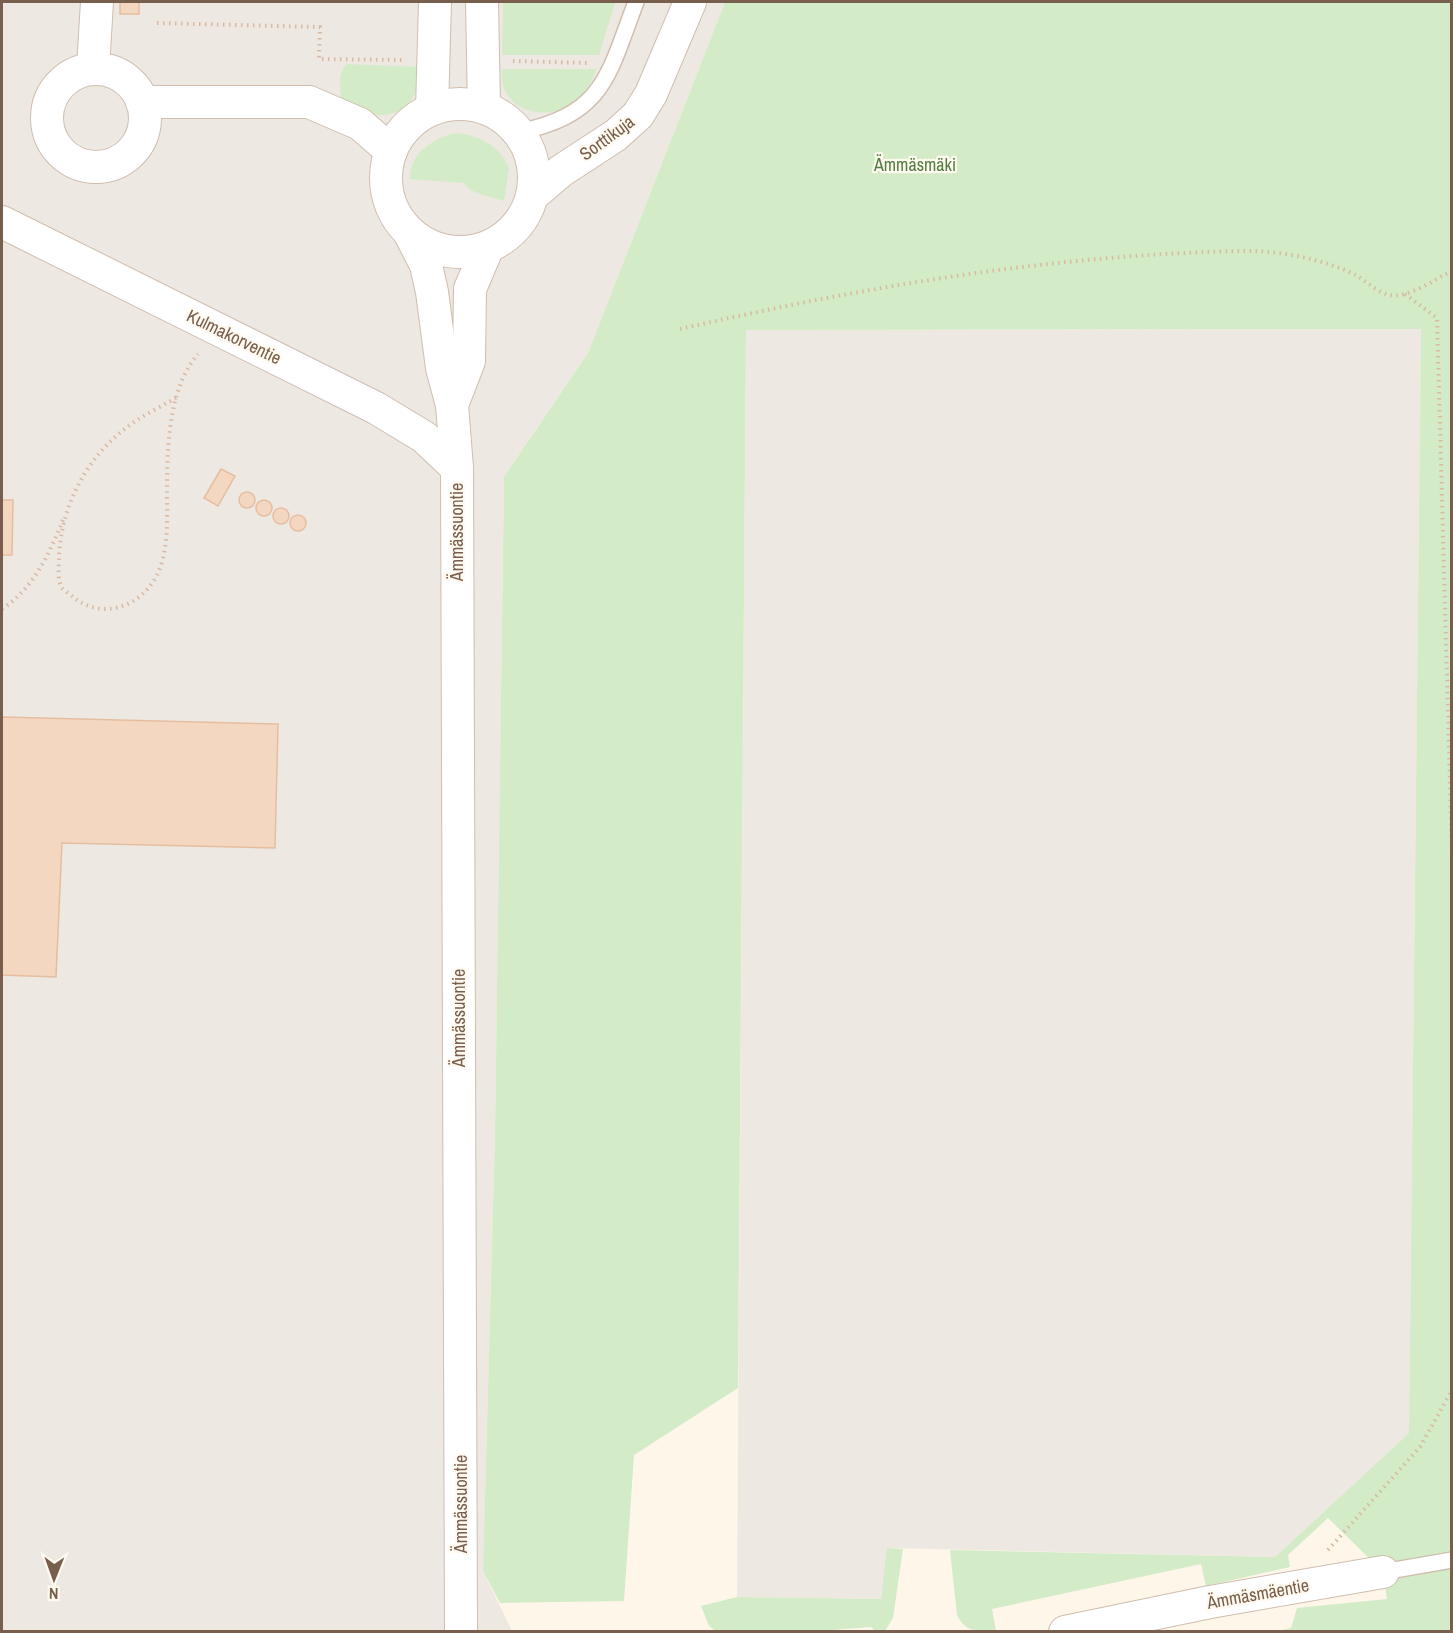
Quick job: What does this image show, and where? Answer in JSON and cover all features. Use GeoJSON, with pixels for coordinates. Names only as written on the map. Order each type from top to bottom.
{"type":"FeatureCollection","features":[{"type":"Feature","properties":{"kind":"street"},"geometry":{"type":"LineString","coordinates":[[93,68],[97,2]]}},
{"type":"Feature","properties":{"kind":"street"},"geometry":{"type":"LineString","coordinates":[[432,109],[435,2]]}},
{"type":"Feature","properties":{"kind":"street"},"geometry":{"type":"LineString","coordinates":[[482,2],[484,107]]}},
{"type":"Feature","properties":{"kind":"street","name":"Sorttikuja"},"geometry":{"type":"LineString","coordinates":[[534,194],[561,171],[616,135],[638,116],[651,94],[690,2]]}},
{"type":"Feature","properties":{"kind":"street"},"geometry":{"type":"LineString","coordinates":[[93,68],[109,70],[123,77],[135,87],[142,102],[145,118],[142,134],[134,148],[122,160],[106,166],[90,166],[74,162],[60,153],[51,139],[46,123],[47,107],[53,92],[63,80],[77,72],[93,68]]}},
{"type":"Feature","properties":{"kind":"street"},"geometry":{"type":"LineString","coordinates":[[142,102],[309,102],[360,124],[391,151]]}},
{"type":"Feature","properties":{"kind":"street"},"geometry":{"type":"LineString","coordinates":[[466,104],[484,107],[503,117],[519,132],[530,151],[535,172],[534,194],[524,217],[508,236],[487,249],[466,253],[446,252],[427,245],[410,234],[396,216],[387,196],[386,173],[391,151],[400,134],[414,119],[432,109],[466,104]]}},
{"type":"Feature","properties":{"kind":"street","name":"Kulmakorventie"},"geometry":{"type":"LineString","coordinates":[[2,222],[376,408],[424,437],[457,468]]}},
{"type":"Feature","properties":{"kind":"street","name":"Ämmässuontie"},"geometry":{"type":"LineString","coordinates":[[410,234],[428,274],[442,368],[452,405],[457,468],[461,1632]]}},
{"type":"Feature","properties":{"kind":"street","name":"Ämmässuontie"},"geometry":{"type":"LineString","coordinates":[[452,405],[469,361],[470,290],[487,249]]}},
{"type":"Feature","properties":{"kind":"street","name":"Ämmäsmäentie"},"geometry":{"type":"LineString","coordinates":[[1065,1632],[1210,1602],[1383,1572]]}},
{"type":"Feature","properties":{"kind":"lane"},"geometry":{"type":"LineString","coordinates":[[519,132],[546,126],[569,117],[590,101],[606,80],[636,2]]}},
{"type":"Feature","properties":{"kind":"lane","name":"Ämmäsmäentie"},"geometry":{"type":"LineString","coordinates":[[1383,1572],[1452,1560]]}},
{"type":"Feature","properties":{"kind":"path"},"geometry":{"type":"LineString","coordinates":[[680,329],[856,292],[1020,266],[1175,253],[1253,251],[1311,258],[1353,274],[1388,295],[1404,294],[1452,271]]}},
{"type":"Feature","properties":{"kind":"path"},"geometry":{"type":"LineString","coordinates":[[1404,294],[1437,318],[1452,857]]}},
{"type":"Feature","properties":{"kind":"path"},"geometry":{"type":"LineString","coordinates":[[66,514],[60,549],[59,572],[62,588],[83,605],[99,609],[128,606],[144,594],[165,556],[171,434],[176,398],[191,362],[206,345],[224,332]]}},
{"type":"Feature","properties":{"kind":"path"},"geometry":{"type":"LineString","coordinates":[[2,609],[14,601],[34,579],[48,555],[82,476],[101,450],[126,428],[176,398]]}},
{"type":"Feature","properties":{"kind":"path"},"geometry":{"type":"LineString","coordinates":[[1327,1552],[1420,1447],[1452,1390]]}},
{"type":"Feature","properties":{"kind":"shaded area"},"geometry":{"type":"Polygon","coordinates":[[[2,2],[725,2],[588,353],[504,477],[495,1133],[483,1571],[512,1631],[2,1632],[2,2]]]}},
{"type":"Feature","properties":{"kind":"shaded area"},"geometry":{"type":"Polygon","coordinates":[[[1421,329],[1409,1433],[1275,1557],[888,1548],[881,1599],[737,1597],[746,330],[1421,329]]]}},
{"type":"Feature","properties":{"kind":"green space"},"geometry":{"type":"Polygon","coordinates":[[[503,2],[615,3],[599,55],[502,55],[503,2]]]}},
{"type":"Feature","properties":{"kind":"green space","name":"Ämmäsmäki"},"geometry":{"type":"Polygon","coordinates":[[[725,2],[1451,2],[1451,1631],[1277,1631],[1291,1628],[1297,1608],[1387,1599],[1383,1572],[1328,1518],[1288,1555],[1290,1567],[1206,1586],[1201,1564],[992,1609],[996,1631],[973,1630],[960,1621],[957,1615],[950,1550],[1275,1557],[1409,1433],[1421,329],[746,330],[738,1388],[634,1455],[624,1601],[500,1603],[483,1571],[495,1133],[504,477],[588,353],[725,2]]]}},
{"type":"Feature","properties":{"kind":"green space"},"geometry":{"type":"Polygon","coordinates":[[[347,64],[418,67],[417,87],[408,104],[393,113],[383,115],[364,112],[341,102],[341,77],[347,64]]]}},
{"type":"Feature","properties":{"kind":"green space"},"geometry":{"type":"Polygon","coordinates":[[[502,69],[596,69],[587,89],[573,103],[557,111],[540,112],[524,109],[512,100],[504,87],[502,69]]]}},
{"type":"Feature","properties":{"kind":"green space"},"geometry":{"type":"Polygon","coordinates":[[[456,133],[481,139],[505,160],[509,168],[504,201],[471,190],[464,183],[410,179],[414,162],[424,148],[447,135],[456,133]]]}},
{"type":"Feature","properties":{"kind":"green space"},"geometry":{"type":"Polygon","coordinates":[[[887,1548],[903,1549],[893,1618],[885,1631],[875,1631],[871,1627],[805,1632],[716,1631],[709,1626],[701,1606],[737,1597],[881,1599],[887,1548]]]}},
{"type":"Feature","properties":{"kind":"building"},"geometry":{"type":"Polygon","coordinates":[[[120,2],[139,2],[139,14],[120,14],[120,2]]]}},
{"type":"Feature","properties":{"kind":"building"},"geometry":{"type":"Polygon","coordinates":[[[221,469],[235,476],[218,506],[204,498],[221,469]]]}},
{"type":"Feature","properties":{"kind":"building"},"geometry":{"type":"Polygon","coordinates":[[[244,492],[250,492],[255,500],[253,506],[244,508],[239,503],[239,497],[244,492]]]}},
{"type":"Feature","properties":{"kind":"building"},"geometry":{"type":"Polygon","coordinates":[[[2,500],[13,500],[12,555],[2,555],[2,500]]]}},
{"type":"Feature","properties":{"kind":"building"},"geometry":{"type":"Polygon","coordinates":[[[261,500],[267,500],[272,508],[270,514],[261,516],[256,511],[256,505],[261,500]]]}},
{"type":"Feature","properties":{"kind":"building"},"geometry":{"type":"Polygon","coordinates":[[[278,508],[284,508],[289,516],[287,522],[278,524],[273,519],[273,513],[278,508]]]}},
{"type":"Feature","properties":{"kind":"building"},"geometry":{"type":"Polygon","coordinates":[[[295,515],[301,515],[306,523],[304,529],[295,531],[290,526],[290,520],[295,515]]]}},
{"type":"Feature","properties":{"kind":"building"},"geometry":{"type":"Polygon","coordinates":[[[2,717],[278,724],[275,848],[62,843],[56,977],[2,975],[2,717]]]}}]}
